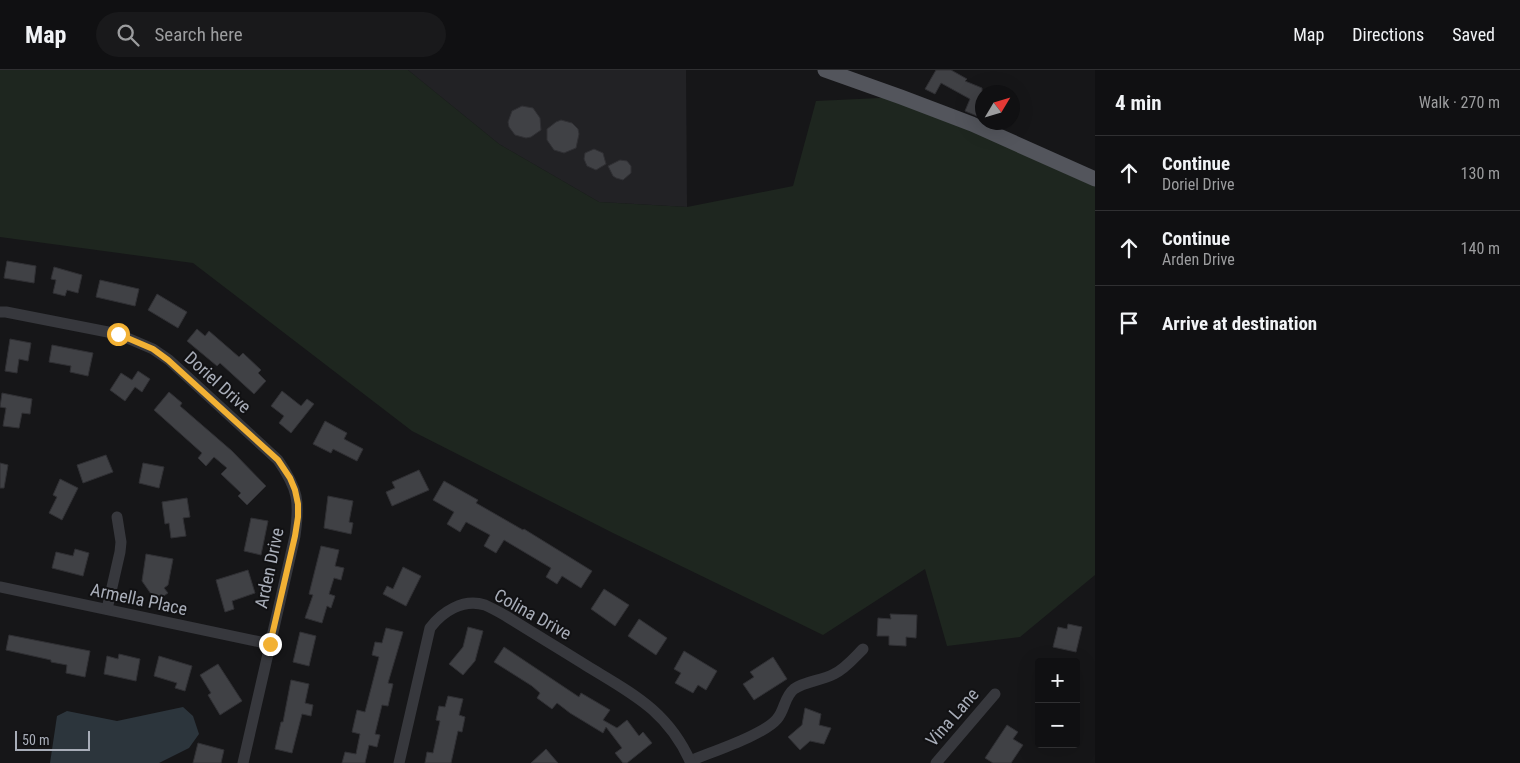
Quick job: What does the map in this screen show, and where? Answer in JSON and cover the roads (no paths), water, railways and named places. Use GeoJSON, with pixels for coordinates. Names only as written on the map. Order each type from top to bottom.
{"type":"FeatureCollection","features":[{"type":"Feature","properties":{"kind":"main road"},"geometry":{"type":"LineString","coordinates":[[825,70],[901,96],[972,124],[1095,179]]}},
{"type":"Feature","properties":{"kind":"street","name":"Doriel Drive"},"geometry":{"type":"LineString","coordinates":[[0,312],[118,334],[153,349],[168,360],[265,448]]}},
{"type":"Feature","properties":{"kind":"street","name":"Arden Drive"},"geometry":{"type":"LineString","coordinates":[[243,763],[295,536],[298,504],[290,478],[278,460],[265,448]]}},
{"type":"Feature","properties":{"kind":"street"},"geometry":{"type":"LineString","coordinates":[[107,610],[120,552],[121,542],[117,517]]}},
{"type":"Feature","properties":{"kind":"street","name":"Armella Place"},"geometry":{"type":"LineString","coordinates":[[0,587],[270,644]]}},
{"type":"Feature","properties":{"kind":"street","name":"Colina Drive"},"geometry":{"type":"LineString","coordinates":[[398,763],[430,628],[444,613],[453,608],[475,603],[484,605],[506,616],[646,703],[667,723],[679,738],[691,762]]}},
{"type":"Feature","properties":{"kind":"street"},"geometry":{"type":"LineString","coordinates":[[691,762],[756,734],[771,725],[777,719],[785,700],[795,688],[834,674],[845,667],[863,649]]}},
{"type":"Feature","properties":{"kind":"street","name":"Vina Lane"},"geometry":{"type":"LineString","coordinates":[[936,763],[995,694]]}}]}
